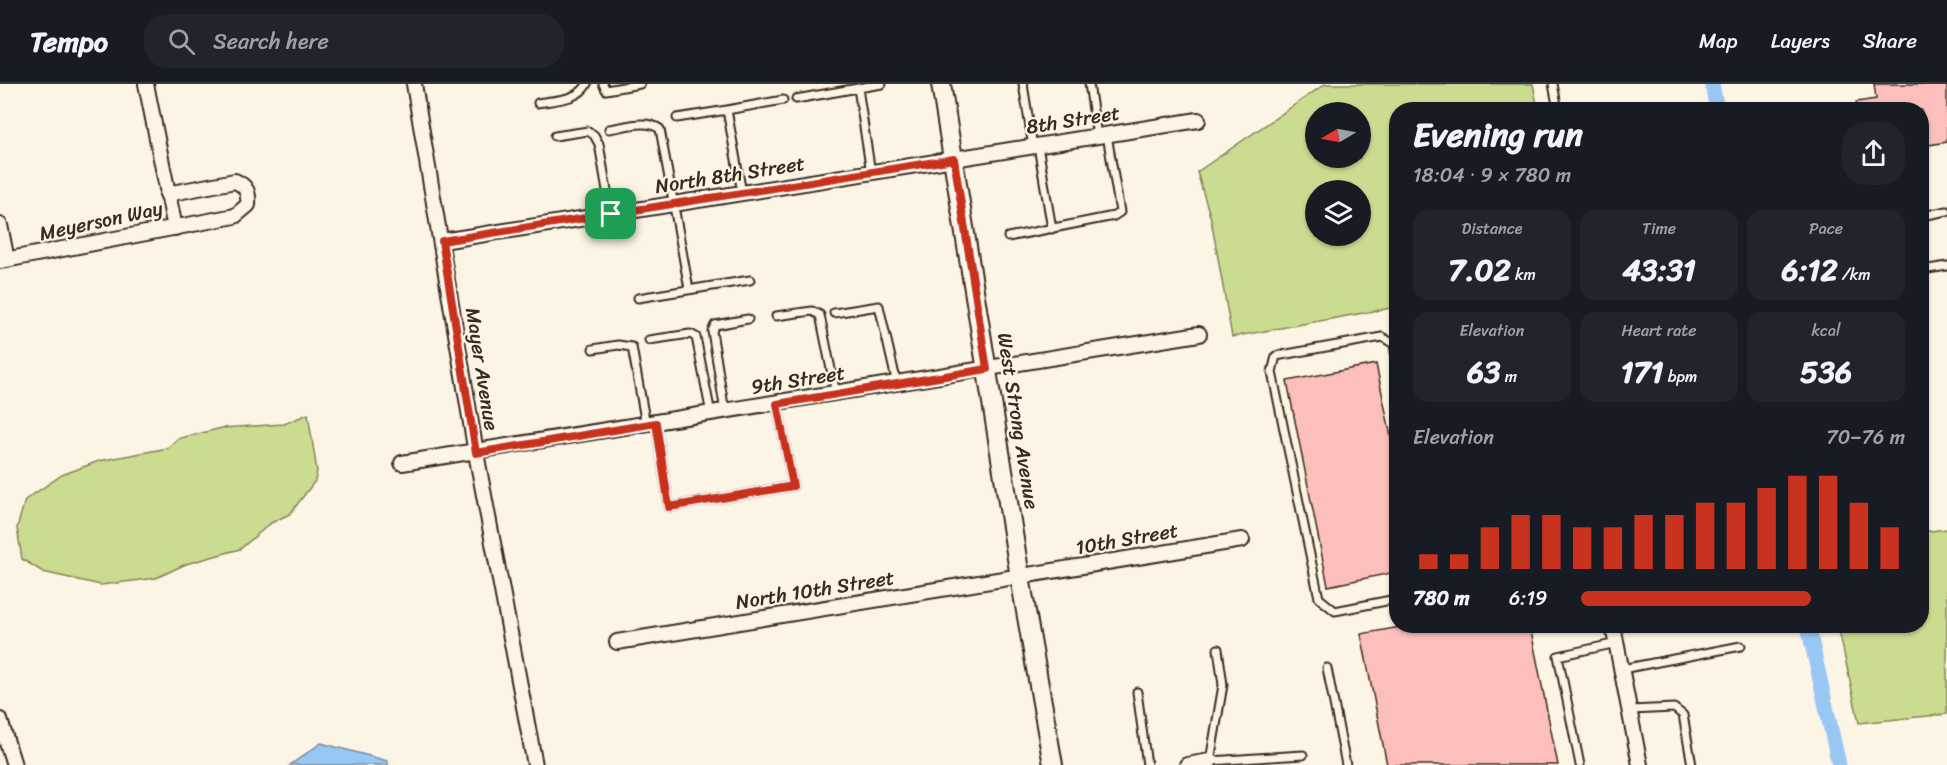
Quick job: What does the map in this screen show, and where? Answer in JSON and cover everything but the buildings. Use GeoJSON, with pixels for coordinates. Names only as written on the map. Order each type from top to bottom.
{"type":"FeatureCollection","features":[{"type":"Feature","properties":{"kind":"street","name":"Meyerson Way"},"geometry":{"type":"LineString","coordinates":[[3,260],[175,228],[146,84]]}},
{"type":"Feature","properties":{"kind":"street","name":"Mayer Avenue"},"geometry":{"type":"LineString","coordinates":[[414,84],[476,453],[536,765]]}},
{"type":"Feature","properties":{"kind":"street","name":"West Strong Avenue"},"geometry":{"type":"LineString","coordinates":[[941,84],[1020,577],[1053,765]]}},
{"type":"Feature","properties":{"kind":"street","name":"8th Street"},"geometry":{"type":"LineString","coordinates":[[954,159],[1198,120]]}},
{"type":"Feature","properties":{"kind":"street","name":"North 8th Street"},"geometry":{"type":"LineString","coordinates":[[442,241],[954,159]]}},
{"type":"Feature","properties":{"kind":"street"},"geometry":{"type":"LineString","coordinates":[[167,194],[229,180],[243,184],[249,194],[248,205],[236,216],[175,228]]}},
{"type":"Feature","properties":{"kind":"street"},"geometry":{"type":"LineString","coordinates":[[0,225],[3,260]]}},
{"type":"Feature","properties":{"kind":"street","name":"9th Street"},"geometry":{"type":"LineString","coordinates":[[402,463],[476,453],[1199,334]]}},
{"type":"Feature","properties":{"kind":"street","name":"10th Street"},"geometry":{"type":"LineString","coordinates":[[1020,577],[1242,540]]}},
{"type":"Feature","properties":{"kind":"street","name":"North 10th Street"},"geometry":{"type":"LineString","coordinates":[[616,642],[1020,577]]}},
{"type":"Feature","properties":{"kind":"street"},"geometry":{"type":"LineString","coordinates":[[1615,633],[1640,765]]}},
{"type":"Feature","properties":{"kind":"street"},"geometry":{"type":"LineString","coordinates":[[0,720],[14,765]]}},
{"type":"Feature","properties":{"kind":"street"},"geometry":{"type":"LineString","coordinates":[[1187,765],[1210,761]]}},
{"type":"Feature","properties":{"kind":"lane"},"geometry":{"type":"LineString","coordinates":[[538,103],[574,96],[584,91],[587,84]]}},
{"type":"Feature","properties":{"kind":"lane"},"geometry":{"type":"LineString","coordinates":[[603,84],[606,90],[640,84]]}},
{"type":"Feature","properties":{"kind":"lane"},"geometry":{"type":"LineString","coordinates":[[796,99],[882,84]]}},
{"type":"Feature","properties":{"kind":"lane"},"geometry":{"type":"LineString","coordinates":[[1023,84],[1052,229]]}},
{"type":"Feature","properties":{"kind":"lane"},"geometry":{"type":"LineString","coordinates":[[1008,237],[1114,216],[1119,212],[1089,84]]}},
{"type":"Feature","properties":{"kind":"lane"},"geometry":{"type":"LineString","coordinates":[[1553,84],[1556,102]]}},
{"type":"Feature","properties":{"kind":"lane"},"geometry":{"type":"LineString","coordinates":[[858,88],[871,172]]}},
{"type":"Feature","properties":{"kind":"lane"},"geometry":{"type":"LineString","coordinates":[[677,118],[783,100]]}},
{"type":"Feature","properties":{"kind":"lane"},"geometry":{"type":"LineString","coordinates":[[727,110],[742,193]]}},
{"type":"Feature","properties":{"kind":"lane"},"geometry":{"type":"LineString","coordinates":[[609,129],[645,124],[654,124],[660,129],[689,290]]}},
{"type":"Feature","properties":{"kind":"lane"},"geometry":{"type":"LineString","coordinates":[[555,136],[588,130],[594,135],[599,144],[611,214]]}},
{"type":"Feature","properties":{"kind":"lane"},"geometry":{"type":"LineString","coordinates":[[1929,215],[1947,211]]}},
{"type":"Feature","properties":{"kind":"lane"},"geometry":{"type":"LineString","coordinates":[[1929,269],[1947,266]]}},
{"type":"Feature","properties":{"kind":"lane"},"geometry":{"type":"LineString","coordinates":[[638,298],[750,280]]}},
{"type":"Feature","properties":{"kind":"lane"},"geometry":{"type":"LineString","coordinates":[[834,314],[879,306],[897,384]]}},
{"type":"Feature","properties":{"kind":"lane"},"geometry":{"type":"LineString","coordinates":[[776,316],[812,311],[820,315],[836,394]]}},
{"type":"Feature","properties":{"kind":"lane"},"geometry":{"type":"LineString","coordinates":[[725,412],[712,331],[715,325],[748,320]]}},
{"type":"Feature","properties":{"kind":"lane"},"geometry":{"type":"LineString","coordinates":[[649,340],[690,334],[696,337],[711,414]]}},
{"type":"Feature","properties":{"kind":"lane"},"geometry":{"type":"LineString","coordinates":[[1389,341],[1382,337],[1275,356],[1272,372],[1319,598],[1335,612],[1389,601]]}},
{"type":"Feature","properties":{"kind":"lane"},"geometry":{"type":"LineString","coordinates":[[593,349],[618,345],[632,347],[669,507],[793,486],[777,404]]}},
{"type":"Feature","properties":{"kind":"lane"},"geometry":{"type":"LineString","coordinates":[[1580,765],[1558,656],[1617,643]]}},
{"type":"Feature","properties":{"kind":"lane"},"geometry":{"type":"LineString","coordinates":[[1622,669],[1741,646]]}},
{"type":"Feature","properties":{"kind":"lane"},"geometry":{"type":"LineString","coordinates":[[1218,649],[1223,685],[1210,761],[1303,755]]}},
{"type":"Feature","properties":{"kind":"lane"},"geometry":{"type":"LineString","coordinates":[[1327,668],[1346,765]]}},
{"type":"Feature","properties":{"kind":"lane"},"geometry":{"type":"LineString","coordinates":[[1137,692],[1147,765]]}},
{"type":"Feature","properties":{"kind":"lane"},"geometry":{"type":"LineString","coordinates":[[1630,710],[1674,708],[1683,715],[1692,765]]}},
{"type":"Feature","properties":{"kind":"green space"},"geometry":{"type":"Polygon","coordinates":[[[1325,84],[1533,84],[1537,102],[1389,102],[1389,308],[1232,337],[1211,219],[1197,172],[1325,84]]]}},
{"type":"Feature","properties":{"kind":"green space"},"geometry":{"type":"Polygon","coordinates":[[[308,414],[317,471],[315,481],[290,514],[271,523],[240,549],[186,564],[156,578],[101,585],[43,572],[22,559],[17,528],[25,500],[62,475],[99,461],[168,448],[177,439],[222,428],[284,424],[308,414]]]}},
{"type":"Feature","properties":{"kind":"green space"},"geometry":{"type":"Polygon","coordinates":[[[1947,529],[1947,714],[1859,723],[1840,633],[1929,633],[1929,531],[1947,529]]]}},
{"type":"Feature","properties":{"kind":"water"},"geometry":{"type":"Polygon","coordinates":[[[321,743],[388,761],[388,765],[290,765],[321,743]]]}},
{"type":"Feature","properties":{"kind":"waterway"},"geometry":{"type":"LineString","coordinates":[[1712,84],[1715,102]]}},
{"type":"Feature","properties":{"kind":"waterway"},"geometry":{"type":"LineString","coordinates":[[1810,633],[1839,765]]}},
{"type":"Feature","properties":{"kind":"route"},"geometry":{"type":"LineString","coordinates":[[954,159],[987,369],[777,404],[793,486],[669,507],[656,423],[476,453],[442,241],[611,214],[954,159]]}}]}
